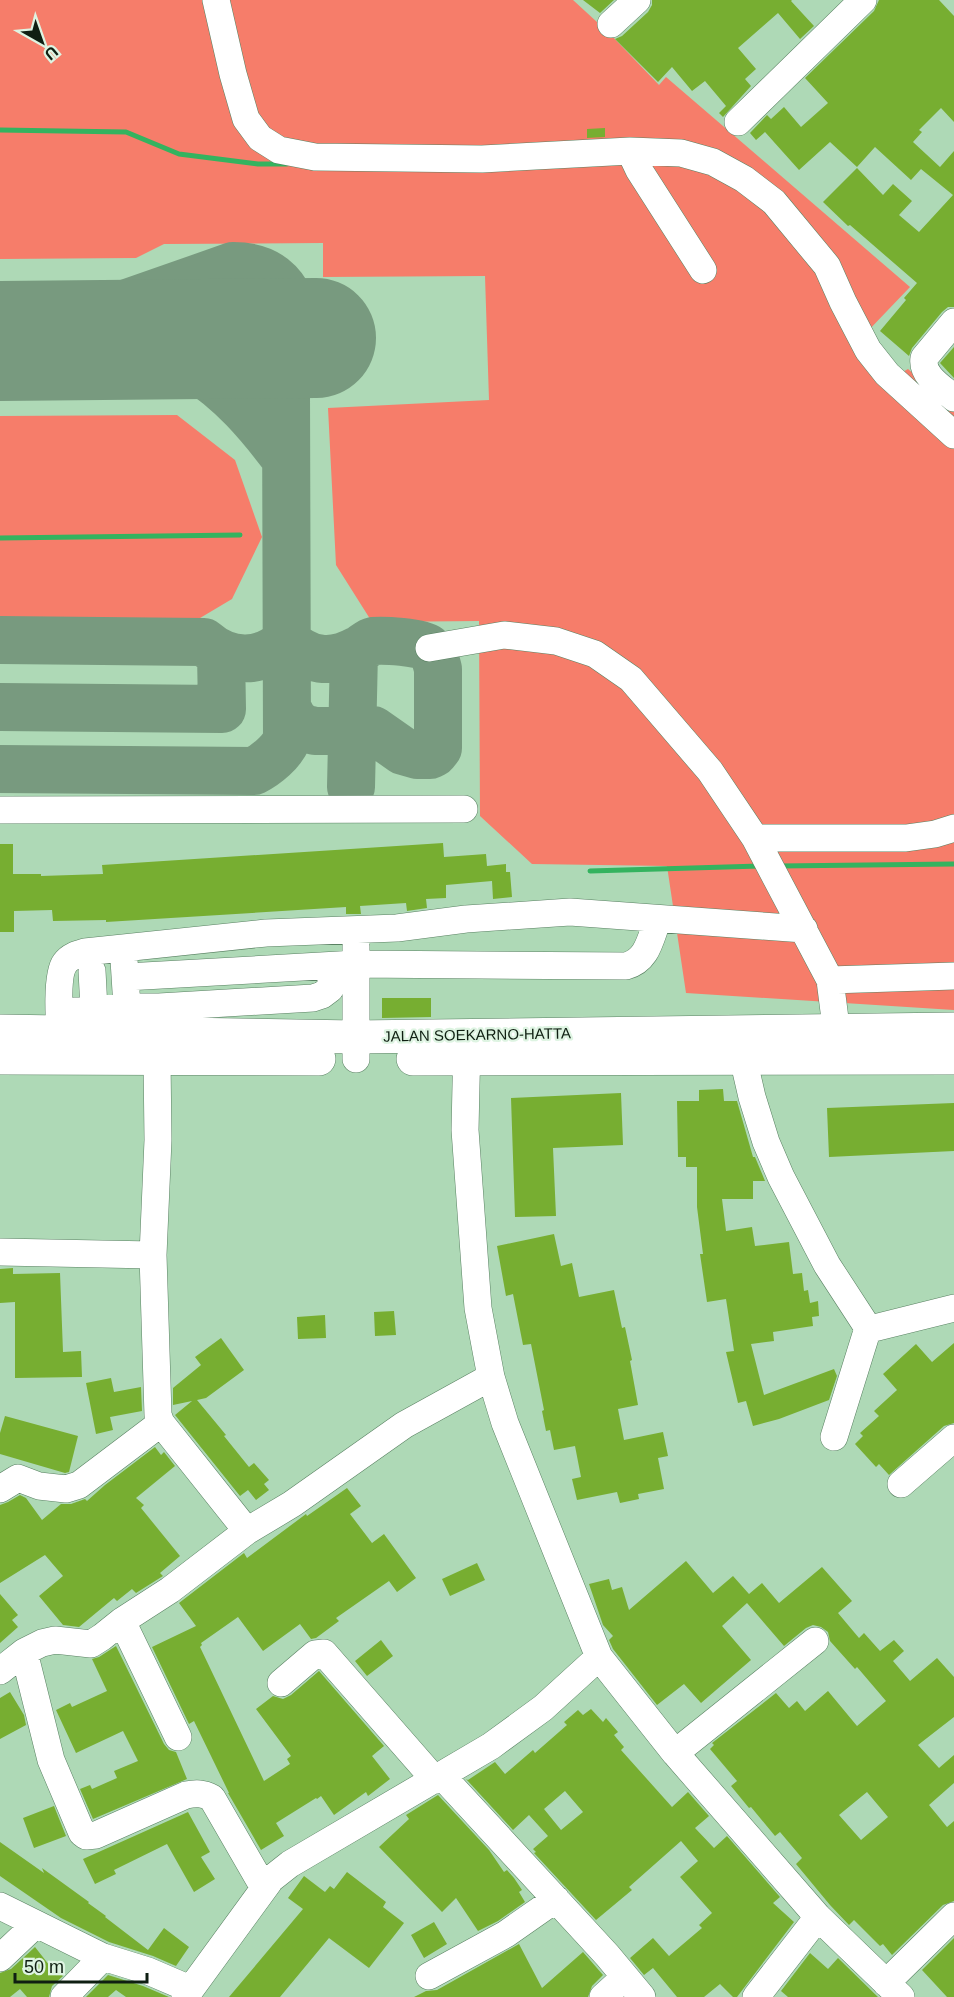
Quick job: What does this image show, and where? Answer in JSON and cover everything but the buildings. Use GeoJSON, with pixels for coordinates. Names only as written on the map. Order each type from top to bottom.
{"type":"FeatureCollection","features":[{"type":"Feature","properties":{"kind":"highway","name":"JALAN SOEKARNO-HATTA"},"geometry":{"type":"LineString","coordinates":[[0,1031],[73,1028],[355,1048]]}},
{"type":"Feature","properties":{"kind":"highway","name":"JALAN SOEKARNO-HATTA"},"geometry":{"type":"LineString","coordinates":[[0,1058],[73,1028],[157,1059],[355,1048],[468,1047],[954,1029]]}},
{"type":"Feature","properties":{"kind":"highway","name":"JALAN SOEKARNO-HATTA"},"geometry":{"type":"LineString","coordinates":[[468,1047],[743,1058],[954,1058]]}},
{"type":"Feature","properties":{"kind":"street"},"geometry":{"type":"LineString","coordinates":[[216,0],[233,75],[246,119],[260,138],[279,150],[315,157],[482,159],[630,151],[681,153],[713,162],[744,179],[774,202],[827,266],[868,350],[887,374],[954,435]]}},
{"type":"Feature","properties":{"kind":"street"},"geometry":{"type":"LineString","coordinates":[[611,24],[637,0]]}},
{"type":"Feature","properties":{"kind":"street"},"geometry":{"type":"LineString","coordinates":[[738,122],[862,0]]}},
{"type":"Feature","properties":{"kind":"street"},"geometry":{"type":"LineString","coordinates":[[630,151],[639,170],[703,270]]}},
{"type":"Feature","properties":{"kind":"street"},"geometry":{"type":"LineString","coordinates":[[954,321],[924,358],[923,364],[927,373],[954,398]]}},
{"type":"Feature","properties":{"kind":"street"},"geometry":{"type":"LineString","coordinates":[[429,648],[504,635],[556,641],[595,654],[631,679],[710,771],[755,838],[830,980],[835,1019]]}},
{"type":"Feature","properties":{"kind":"street"},"geometry":{"type":"LineString","coordinates":[[0,810],[464,809]]}},
{"type":"Feature","properties":{"kind":"street"},"geometry":{"type":"LineString","coordinates":[[755,838],[906,838],[935,834],[954,828]]}},
{"type":"Feature","properties":{"kind":"street"},"geometry":{"type":"LineString","coordinates":[[73,1028],[60,978],[64,964],[72,957],[85,952],[123,946],[266,933],[397,928],[466,919],[570,912],[804,929]]}},
{"type":"Feature","properties":{"kind":"street"},"geometry":{"type":"LineString","coordinates":[[126,977],[344,965],[626,966],[636,963],[643,957],[658,919]]}},
{"type":"Feature","properties":{"kind":"street"},"geometry":{"type":"LineString","coordinates":[[73,1028],[127,1007],[313,998],[322,995],[330,989],[344,965],[357,930]]}},
{"type":"Feature","properties":{"kind":"street"},"geometry":{"type":"LineString","coordinates":[[123,946],[127,1007]]}},
{"type":"Feature","properties":{"kind":"street"},"geometry":{"type":"LineString","coordinates":[[344,965],[355,1048]]}},
{"type":"Feature","properties":{"kind":"street"},"geometry":{"type":"LineString","coordinates":[[73,1028],[92,971]]}},
{"type":"Feature","properties":{"kind":"street"},"geometry":{"type":"LineString","coordinates":[[830,980],[954,976]]}},
{"type":"Feature","properties":{"kind":"street"},"geometry":{"type":"LineString","coordinates":[[468,1047],[465,1130],[478,1308],[491,1377],[505,1423],[598,1657],[675,1753],[818,1917],[893,1990],[954,1916]]}},
{"type":"Feature","properties":{"kind":"street"},"geometry":{"type":"LineString","coordinates":[[743,1058],[766,1142],[782,1177],[827,1265],[868,1328]]}},
{"type":"Feature","properties":{"kind":"street"},"geometry":{"type":"LineString","coordinates":[[157,1059],[158,1140],[153,1256],[157,1408],[161,1423],[247,1531]]}},
{"type":"Feature","properties":{"kind":"street"},"geometry":{"type":"LineString","coordinates":[[0,1252],[153,1256]]}},
{"type":"Feature","properties":{"kind":"street"},"geometry":{"type":"LineString","coordinates":[[868,1328],[954,1308]]}},
{"type":"Feature","properties":{"kind":"street"},"geometry":{"type":"LineString","coordinates":[[834,1437],[868,1328]]}},
{"type":"Feature","properties":{"kind":"street"},"geometry":{"type":"LineString","coordinates":[[0,1671],[24,1652],[42,1643],[55,1640],[91,1644],[170,1590],[247,1531],[292,1504],[404,1425],[491,1377]]}},
{"type":"Feature","properties":{"kind":"street"},"geometry":{"type":"LineString","coordinates":[[0,1489],[18,1478],[39,1486],[66,1489],[79,1485],[161,1423]]}},
{"type":"Feature","properties":{"kind":"street"},"geometry":{"type":"LineString","coordinates":[[901,1484],[954,1438]]}},
{"type":"Feature","properties":{"kind":"street"},"geometry":{"type":"LineString","coordinates":[[122,1621],[178,1737]]}},
{"type":"Feature","properties":{"kind":"street"},"geometry":{"type":"LineString","coordinates":[[675,1753],[814,1641]]}},
{"type":"Feature","properties":{"kind":"street"},"geometry":{"type":"LineString","coordinates":[[24,1652],[51,1760],[82,1833],[86,1836],[96,1835],[186,1795],[206,1794],[213,1798],[264,1888]]}},
{"type":"Feature","properties":{"kind":"street"},"geometry":{"type":"LineString","coordinates":[[281,1683],[315,1654],[324,1653],[438,1778],[556,1899],[634,1987],[603,1997]]}},
{"type":"Feature","properties":{"kind":"street"},"geometry":{"type":"LineString","coordinates":[[0,1906],[103,1957],[148,1971],[188,1993],[271,1879],[290,1864],[491,1746],[543,1708],[598,1657]]}},
{"type":"Feature","properties":{"kind":"street"},"geometry":{"type":"LineString","coordinates":[[429,1976],[506,1934],[556,1899]]}},
{"type":"Feature","properties":{"kind":"street"},"geometry":{"type":"LineString","coordinates":[[756,1997],[818,1917]]}},
{"type":"Feature","properties":{"kind":"street"},"geometry":{"type":"LineString","coordinates":[[0,1958],[36,1924]]}},
{"type":"Feature","properties":{"kind":"street"},"geometry":{"type":"LineString","coordinates":[[64,1997],[103,1957]]}},
{"type":"Feature","properties":{"kind":"shaded area"},"geometry":{"type":"Polygon","coordinates":[[[0,0],[573,0],[610,34],[659,85],[666,77],[910,287],[865,334],[901,373],[908,369],[954,409],[954,1010],[686,993],[667,866],[532,864],[480,816],[479,621],[372,622],[336,565],[328,408],[489,400],[485,276],[323,277],[323,243],[164,244],[136,258],[0,259],[0,0]]]}},
{"type":"Feature","properties":{"kind":"shaded area"},"geometry":{"type":"Polygon","coordinates":[[[177,415],[235,460],[262,537],[232,599],[195,621],[0,621],[0,416],[177,415]]]}},
{"type":"Feature","properties":{"kind":"waterway"},"geometry":{"type":"LineString","coordinates":[[0,130],[126,132],[179,154],[258,164],[287,164]]}},
{"type":"Feature","properties":{"kind":"waterway"},"geometry":{"type":"LineString","coordinates":[[0,538],[240,535]]}},
{"type":"Feature","properties":{"kind":"waterway"},"geometry":{"type":"LineString","coordinates":[[779,866],[954,864]]}},
{"type":"Feature","properties":{"kind":"waterway"},"geometry":{"type":"LineString","coordinates":[[590,871],[760,866]]}},
{"type":"Feature","properties":{"kind":"taxiway"},"geometry":{"type":"LineString","coordinates":[[0,337],[33,336],[233,266],[257,270],[271,276],[287,294],[293,311],[292,338],[283,354],[265,370],[242,378],[230,378],[207,367],[186,344],[177,339],[155,336],[117,340]]}},
{"type":"Feature","properties":{"kind":"taxiway"},"geometry":{"type":"LineString","coordinates":[[0,769],[254,771],[268,762],[281,749],[287,739],[286,393],[293,339]]}},
{"type":"Feature","properties":{"kind":"taxiway"},"geometry":{"type":"LineString","coordinates":[[194,368],[232,397],[285,458]]}},
{"type":"Feature","properties":{"kind":"taxiway"},"geometry":{"type":"LineString","coordinates":[[0,640],[204,642],[224,654],[245,658],[267,654],[286,641],[303,653],[320,659],[348,655],[373,641],[418,644],[430,650],[438,669],[438,748],[430,755],[417,755],[403,751],[373,730],[315,731],[303,728],[294,721],[287,708]]}},
{"type":"Feature","properties":{"kind":"taxiway"},"geometry":{"type":"LineString","coordinates":[[351,787],[354,652]]}},
{"type":"Feature","properties":{"kind":"taxiway"},"geometry":{"type":"LineString","coordinates":[[0,707],[222,709],[221,654]]}},
{"type":"Feature","properties":{"kind":"runway"},"geometry":{"type":"LineString","coordinates":[[0,341],[316,338]]}}]}
